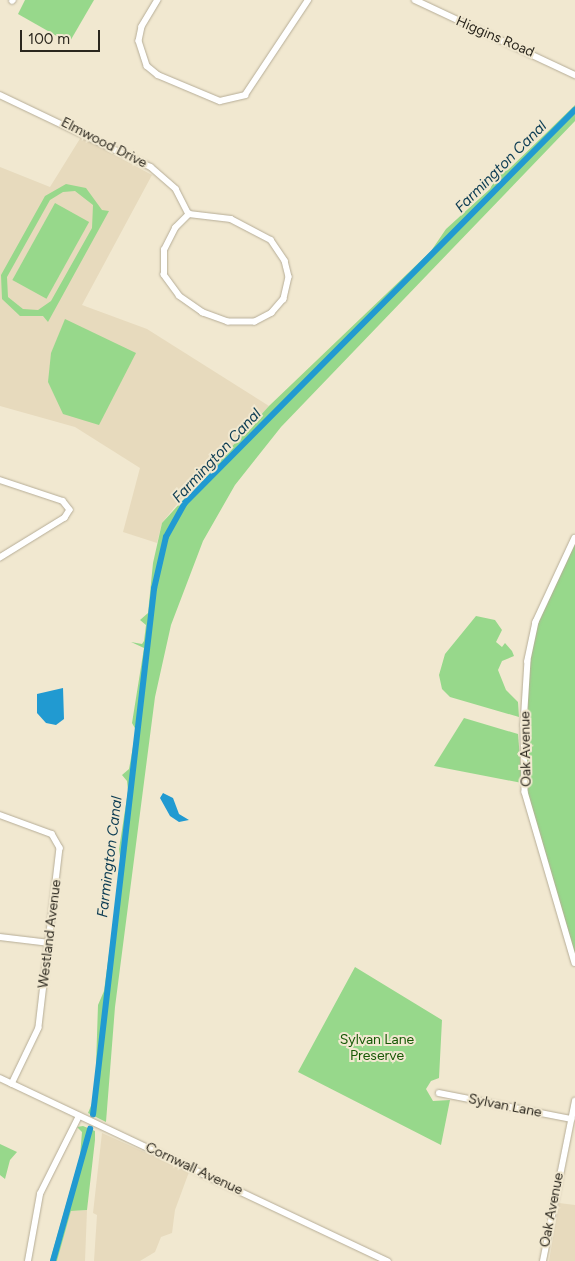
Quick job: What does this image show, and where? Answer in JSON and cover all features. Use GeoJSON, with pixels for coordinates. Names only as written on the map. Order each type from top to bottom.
{"type":"FeatureCollection","features":[{"type":"Feature","properties":{"kind":"street"},"geometry":{"type":"LineString","coordinates":[[158,0],[142,27],[140,41],[147,66],[158,75],[220,102],[245,94],[308,0]]}},
{"type":"Feature","properties":{"kind":"street","name":"Higgins Road"},"geometry":{"type":"LineString","coordinates":[[415,0],[575,75]]}},
{"type":"Feature","properties":{"kind":"street","name":"Elmwood Drive"},"geometry":{"type":"LineString","coordinates":[[0,95],[151,167],[176,189],[189,214]]}},
{"type":"Feature","properties":{"kind":"street"},"geometry":{"type":"LineString","coordinates":[[189,214],[231,219],[271,240],[285,261],[289,277],[284,298],[272,313],[254,322],[228,322],[203,313],[179,296],[164,275],[164,250],[175,228],[189,214]]}},
{"type":"Feature","properties":{"kind":"street"},"geometry":{"type":"LineString","coordinates":[[0,480],[63,501],[70,510],[65,518],[0,558]]}},
{"type":"Feature","properties":{"kind":"street","name":"Oak Avenue"},"geometry":{"type":"LineString","coordinates":[[575,538],[536,622],[524,725],[525,792],[575,963]]}},
{"type":"Feature","properties":{"kind":"street","name":"Westland Avenue"},"geometry":{"type":"LineString","coordinates":[[0,815],[52,834],[60,848],[39,1028],[12,1084]]}},
{"type":"Feature","properties":{"kind":"street"},"geometry":{"type":"LineString","coordinates":[[0,937],[50,943]]}},
{"type":"Feature","properties":{"kind":"street","name":"Cornwall Avenue"},"geometry":{"type":"LineString","coordinates":[[0,1078],[388,1261]]}},
{"type":"Feature","properties":{"kind":"street","name":"Sylvan Lane"},"geometry":{"type":"LineString","coordinates":[[439,1092],[571,1119]]}},
{"type":"Feature","properties":{"kind":"street","name":"Oak Avenue"},"geometry":{"type":"LineString","coordinates":[[543,1261],[575,1102]]}},
{"type":"Feature","properties":{"kind":"street"},"geometry":{"type":"LineString","coordinates":[[28,1261],[40,1194],[79,1116]]}},
{"type":"Feature","properties":{"kind":"shaded area"},"geometry":{"type":"Polygon","coordinates":[[[81,137],[152,175],[82,305],[147,329],[269,406],[196,488],[181,499],[162,523],[157,543],[123,532],[140,468],[75,427],[0,406],[0,167],[50,187],[81,137]]]}},
{"type":"Feature","properties":{"kind":"shaded area"},"geometry":{"type":"Polygon","coordinates":[[[102,1133],[189,1172],[175,1210],[172,1233],[161,1237],[155,1252],[140,1261],[94,1261],[97,1215],[93,1213],[102,1133]]]}},
{"type":"Feature","properties":{"kind":"shaded area"},"geometry":{"type":"Polygon","coordinates":[[[559,1203],[575,1205],[575,1261],[549,1261],[559,1203]]]}},
{"type":"Feature","properties":{"kind":"shaded area"},"geometry":{"type":"Polygon","coordinates":[[[87,1210],[85,1261],[57,1261],[71,1211],[87,1210]]]}},
{"type":"Feature","properties":{"kind":"green space"},"geometry":{"type":"Polygon","coordinates":[[[25,0],[94,0],[69,43],[18,14],[25,0]]]}},
{"type":"Feature","properties":{"kind":"green space"},"geometry":{"type":"Polygon","coordinates":[[[575,105],[575,121],[281,427],[235,485],[203,541],[171,625],[155,697],[115,1007],[106,1122],[88,1113],[95,1096],[98,1005],[104,991],[121,864],[119,849],[128,791],[127,781],[122,775],[129,769],[136,730],[132,723],[144,648],[131,642],[142,644],[144,641],[146,625],[140,620],[148,613],[153,563],[162,523],[269,406],[431,251],[446,229],[490,189],[497,175],[508,170],[575,105]]]}},
{"type":"Feature","properties":{"kind":"green space"},"geometry":{"type":"Polygon","coordinates":[[[66,184],[86,188],[102,210],[109,211],[48,322],[43,316],[20,316],[2,299],[1,275],[45,196],[66,184]],[[75,191],[63,192],[50,200],[7,277],[8,297],[23,309],[38,310],[51,301],[92,228],[93,205],[75,191]]]}},
{"type":"Feature","properties":{"kind":"green space"},"geometry":{"type":"Polygon","coordinates":[[[55,203],[89,222],[46,299],[12,280],[55,203]]]}},
{"type":"Feature","properties":{"kind":"green space"},"geometry":{"type":"Polygon","coordinates":[[[65,319],[136,353],[99,425],[63,414],[48,382],[51,353],[65,319]]]}},
{"type":"Feature","properties":{"kind":"green space"},"geometry":{"type":"Polygon","coordinates":[[[575,538],[575,963],[525,792],[528,661],[536,622],[575,538]]]}},
{"type":"Feature","properties":{"kind":"green space"},"geometry":{"type":"Polygon","coordinates":[[[476,616],[495,620],[502,630],[496,642],[502,647],[505,643],[512,651],[514,656],[502,661],[498,670],[506,690],[518,702],[519,717],[450,697],[442,689],[439,675],[445,654],[476,616]]]}},
{"type":"Feature","properties":{"kind":"green space"},"geometry":{"type":"Polygon","coordinates":[[[464,718],[518,734],[522,783],[434,766],[464,718]]]}},
{"type":"Feature","properties":{"kind":"green space","name":"Sylvan Lane Preserve"},"geometry":{"type":"Polygon","coordinates":[[[355,967],[442,1020],[439,1078],[431,1081],[426,1089],[433,1101],[450,1100],[441,1145],[298,1072],[355,967]]]}},
{"type":"Feature","properties":{"kind":"green space"},"geometry":{"type":"Polygon","coordinates":[[[83,1126],[95,1131],[87,1210],[71,1211],[57,1261],[50,1261],[80,1156],[82,1132],[77,1127],[83,1126]]]}},
{"type":"Feature","properties":{"kind":"green space"},"geometry":{"type":"Polygon","coordinates":[[[0,1144],[17,1152],[10,1160],[5,1179],[0,1175],[0,1144]]]}},
{"type":"Feature","properties":{"kind":"water"},"geometry":{"type":"Polygon","coordinates":[[[63,688],[64,719],[56,725],[46,723],[37,713],[37,694],[63,688]]]}},
{"type":"Feature","properties":{"kind":"water"},"geometry":{"type":"Polygon","coordinates":[[[163,793],[173,798],[179,814],[189,820],[179,822],[170,816],[160,798],[163,793]]]}},
{"type":"Feature","properties":{"kind":"waterway","name":"Farmington Canal"},"geometry":{"type":"LineString","coordinates":[[93,1115],[154,589],[166,537],[184,504],[575,110]]}},
{"type":"Feature","properties":{"kind":"waterway","name":"Farmington Canal"},"geometry":{"type":"LineString","coordinates":[[53,1261],[90,1129]]}}]}
